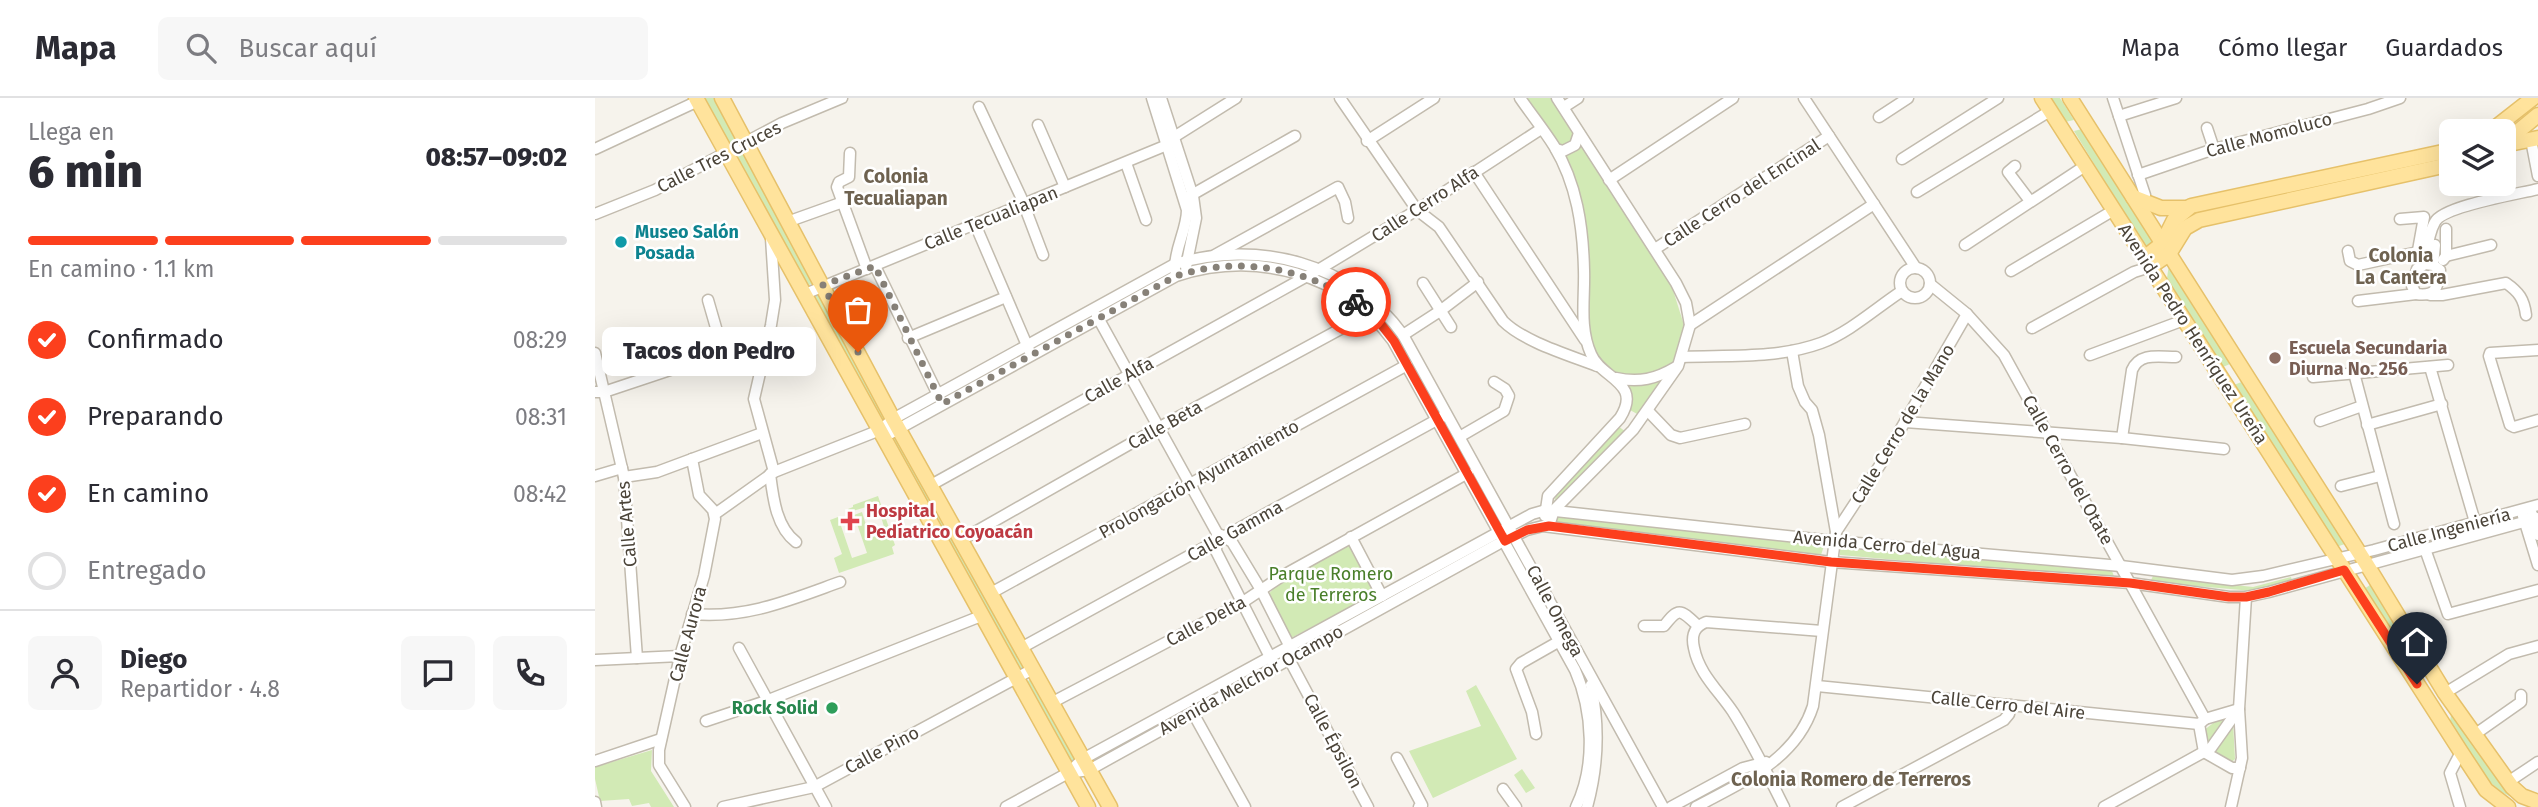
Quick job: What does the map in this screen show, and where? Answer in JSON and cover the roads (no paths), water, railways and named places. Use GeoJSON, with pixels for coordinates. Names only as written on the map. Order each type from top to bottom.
{"type":"FeatureCollection","features":[{"type":"Feature","properties":{"kind":"main road"},"geometry":{"type":"LineString","coordinates":[[722,98],[896,424],[1109,807]]}},
{"type":"Feature","properties":{"kind":"main road","name":"Avenida Pedro Henríquez Ureña"},"geometry":{"type":"LineString","coordinates":[[2070,98],[2139,196],[2166,249],[2463,720]]}},
{"type":"Feature","properties":{"kind":"main road"},"geometry":{"type":"LineString","coordinates":[[697,99],[1088,807]]}},
{"type":"Feature","properties":{"kind":"main road"},"geometry":{"type":"LineString","coordinates":[[2508,119],[2536,99]]}},
{"type":"Feature","properties":{"kind":"main road","name":"Avenida Pedro Henríquez Ureña"},"geometry":{"type":"LineString","coordinates":[[2046,104],[2461,752],[2486,790],[2508,807]]}},
{"type":"Feature","properties":{"kind":"main road"},"geometry":{"type":"LineString","coordinates":[[2516,134],[2538,115]]}},
{"type":"Feature","properties":{"kind":"main road"},"geometry":{"type":"LineString","coordinates":[[2062,130],[2083,120]]}},
{"type":"Feature","properties":{"kind":"main road"},"geometry":{"type":"LineString","coordinates":[[2516,144],[2534,143]]}},
{"type":"Feature","properties":{"kind":"main road"},"geometry":{"type":"LineString","coordinates":[[2139,196],[2161,208],[2186,208],[2439,153]]}},
{"type":"Feature","properties":{"kind":"main road"},"geometry":{"type":"LineString","coordinates":[[2147,262],[2166,249],[2185,228],[2199,220],[2439,166]]}},
{"type":"Feature","properties":{"kind":"main road"},"geometry":{"type":"LineString","coordinates":[[2166,249],[2174,220],[2186,208]]}},
{"type":"Feature","properties":{"kind":"main road"},"geometry":{"type":"LineString","coordinates":[[2224,381],[2242,369]]}},
{"type":"Feature","properties":{"kind":"main road"},"geometry":{"type":"LineString","coordinates":[[2417,684],[2422,687],[2430,685],[2433,680],[2432,671]]}},
{"type":"Feature","properties":{"kind":"main road"},"geometry":{"type":"LineString","coordinates":[[2439,716],[2435,697],[2439,693],[2463,720],[2508,782],[2522,796],[2538,802]]}},
{"type":"Feature","properties":{"kind":"street","name":"Calle Tres Cruces"},"geometry":{"type":"LineString","coordinates":[[595,214],[655,190],[782,123],[842,98]]}},
{"type":"Feature","properties":{"kind":"street"},"geometry":{"type":"LineString","coordinates":[[692,459],[699,495],[715,514],[772,473],[880,430],[891,433],[896,424],[1181,269],[1193,237],[1196,218],[1152,98]]}},
{"type":"Feature","properties":{"kind":"street"},"geometry":{"type":"LineString","coordinates":[[1161,98],[1170,141]]}},
{"type":"Feature","properties":{"kind":"street","name":"Calle Tecualiapan"},"geometry":{"type":"LineString","coordinates":[[805,295],[823,285],[871,268],[1126,163],[1170,141],[1237,98]]}},
{"type":"Feature","properties":{"kind":"street"},"geometry":{"type":"LineString","coordinates":[[1340,98],[1367,141],[1417,210],[1439,228],[1510,328],[1597,366],[1616,378],[1629,381],[1657,378],[1680,361],[1792,351],[1822,343],[1902,290]]}},
{"type":"Feature","properties":{"kind":"street"},"geometry":{"type":"LineString","coordinates":[[1367,141],[1434,98]]}},
{"type":"Feature","properties":{"kind":"street"},"geometry":{"type":"LineString","coordinates":[[1520,98],[1558,154],[1578,204],[1582,230],[1583,321],[1586,342]]}},
{"type":"Feature","properties":{"kind":"street"},"geometry":{"type":"LineString","coordinates":[[1550,510],[1633,430],[1648,411],[1680,361],[1691,325],[1686,303],[1655,249],[1561,103],[1578,98]]}},
{"type":"Feature","properties":{"kind":"street"},"geometry":{"type":"LineString","coordinates":[[1609,180],[1733,98]]}},
{"type":"Feature","properties":{"kind":"street"},"geometry":{"type":"LineString","coordinates":[[1804,98],[1916,268],[1926,273],[1930,284],[1926,294],[1911,298],[1902,290],[1900,283],[1902,275],[1916,268]]}},
{"type":"Feature","properties":{"kind":"street"},"geometry":{"type":"LineString","coordinates":[[1879,117],[1908,98]]}},
{"type":"Feature","properties":{"kind":"street"},"geometry":{"type":"LineString","coordinates":[[1902,159],[1998,98]]}},
{"type":"Feature","properties":{"kind":"street"},"geometry":{"type":"LineString","coordinates":[[2113,98],[2138,175],[2139,196]]}},
{"type":"Feature","properties":{"kind":"street"},"geometry":{"type":"LineString","coordinates":[[2119,116],[2176,98]]}},
{"type":"Feature","properties":{"kind":"street","name":"Calle Momoluco"},"geometry":{"type":"LineString","coordinates":[[2138,175],[2214,149],[2400,98]]}},
{"type":"Feature","properties":{"kind":"street"},"geometry":{"type":"LineString","coordinates":[[595,149],[697,99]]}},
{"type":"Feature","properties":{"kind":"street"},"geometry":{"type":"LineString","coordinates":[[1917,192],[2046,104]]}},
{"type":"Feature","properties":{"kind":"street"},"geometry":{"type":"LineString","coordinates":[[979,107],[1024,204],[1043,255]]}},
{"type":"Feature","properties":{"kind":"street"},"geometry":{"type":"LineString","coordinates":[[1038,125],[1065,187]]}},
{"type":"Feature","properties":{"kind":"street"},"geometry":{"type":"LineString","coordinates":[[2207,128],[2214,149]]}},
{"type":"Feature","properties":{"kind":"street","name":"Calle Cerro Alfa"},"geometry":{"type":"LineString","coordinates":[[1307,276],[1417,210],[1541,129]]}},
{"type":"Feature","properties":{"kind":"street"},"geometry":{"type":"LineString","coordinates":[[1558,154],[1575,145],[1579,133]]}},
{"type":"Feature","properties":{"kind":"street"},"geometry":{"type":"LineString","coordinates":[[1189,197],[1295,136]]}},
{"type":"Feature","properties":{"kind":"street","name":"Calle Cerro del Encinal"},"geometry":{"type":"LineString","coordinates":[[1655,249],[1829,136]]}},
{"type":"Feature","properties":{"kind":"street"},"geometry":{"type":"LineString","coordinates":[[2534,143],[2538,176]]}},
{"type":"Feature","properties":{"kind":"street"},"geometry":{"type":"LineString","coordinates":[[1558,154],[1578,145],[1588,148]]}},
{"type":"Feature","properties":{"kind":"street"},"geometry":{"type":"LineString","coordinates":[[850,153],[849,177],[837,184],[843,202],[871,268],[940,400]]}},
{"type":"Feature","properties":{"kind":"street"},"geometry":{"type":"LineString","coordinates":[[1126,163],[1146,220]]}},
{"type":"Feature","properties":{"kind":"street"},"geometry":{"type":"LineString","coordinates":[[2015,166],[2008,172],[2030,201]]}},
{"type":"Feature","properties":{"kind":"street"},"geometry":{"type":"LineString","coordinates":[[1965,244],[2085,166]]}},
{"type":"Feature","properties":{"kind":"street"},"geometry":{"type":"LineString","coordinates":[[1474,172],[1586,342],[1597,366]]}},
{"type":"Feature","properties":{"kind":"street"},"geometry":{"type":"LineString","coordinates":[[1212,256],[1338,187],[1345,202],[1347,218]]}},
{"type":"Feature","properties":{"kind":"street"},"geometry":{"type":"LineString","coordinates":[[2430,263],[2437,218],[2455,208],[2538,189]]}},
{"type":"Feature","properties":{"kind":"street"},"geometry":{"type":"LineString","coordinates":[[787,222],[843,202]]}},
{"type":"Feature","properties":{"kind":"street"},"geometry":{"type":"LineString","coordinates":[[1691,325],[1874,204]]}},
{"type":"Feature","properties":{"kind":"street"},"geometry":{"type":"LineString","coordinates":[[2011,271],[2113,210]]}},
{"type":"Feature","properties":{"kind":"street"},"geometry":{"type":"LineString","coordinates":[[2400,219],[2424,213],[2436,293]]}},
{"type":"Feature","properties":{"kind":"street"},"geometry":{"type":"LineString","coordinates":[[975,224],[1030,351]]}},
{"type":"Feature","properties":{"kind":"street"},"geometry":{"type":"LineString","coordinates":[[2411,291],[2430,263],[2446,229]]}},
{"type":"Feature","properties":{"kind":"street"},"geometry":{"type":"LineString","coordinates":[[771,234],[775,288],[769,337],[755,393],[755,405],[782,524],[788,536],[796,542]]}},
{"type":"Feature","properties":{"kind":"street"},"geometry":{"type":"LineString","coordinates":[[2348,251],[2350,261],[2358,265],[2430,263],[2491,245]]}},
{"type":"Feature","properties":{"kind":"street","name":"Calle Omega"},"geometry":{"type":"LineString","coordinates":[[1181,269],[1212,256],[1266,256],[1318,270],[1347,282],[1367,295],[1389,316],[1403,335],[1468,473],[1507,534]]}},
{"type":"Feature","properties":{"kind":"street"},"geometry":{"type":"LineString","coordinates":[[2032,328],[2134,272],[2147,262]]}},
{"type":"Feature","properties":{"kind":"street","name":"Calle Omega"},"geometry":{"type":"LineString","coordinates":[[1181,269],[1242,265],[1286,271],[1307,276],[1341,292],[1370,313],[1394,341],[1407,365],[1443,416],[1461,436],[1507,534],[1564,638],[1589,673],[1663,807]]}},
{"type":"Feature","properties":{"kind":"street","name":"Calle Alfa"},"geometry":{"type":"LineString","coordinates":[[931,485],[1307,276]]}},
{"type":"Feature","properties":{"kind":"street"},"geometry":{"type":"LineString","coordinates":[[1403,335],[1478,282]]}},
{"type":"Feature","properties":{"kind":"street"},"geometry":{"type":"LineString","coordinates":[[1423,283],[1451,327]]}},
{"type":"Feature","properties":{"kind":"street"},"geometry":{"type":"LineString","coordinates":[[2358,301],[2411,291],[2436,293],[2506,283],[2524,300],[2526,315]]}},
{"type":"Feature","properties":{"kind":"street","name":"Calle Cerro del Otate"},"geometry":{"type":"LineString","coordinates":[[1930,284],[1967,314],[2004,355],[2121,566],[2202,722],[2204,752]]}},
{"type":"Feature","properties":{"kind":"street"},"geometry":{"type":"LineString","coordinates":[[908,338],[1006,297]]}},
{"type":"Feature","properties":{"kind":"street"},"geometry":{"type":"LineString","coordinates":[[708,300],[723,352]]}},
{"type":"Feature","properties":{"kind":"street","name":"Calle Beta"},"geometry":{"type":"LineString","coordinates":[[961,540],[1158,428],[1370,313]]}},
{"type":"Feature","properties":{"kind":"street","name":"Calle Cerro de la Mano"},"geometry":{"type":"LineString","coordinates":[[1835,536],[1967,314]]}},
{"type":"Feature","properties":{"kind":"street"},"geometry":{"type":"LineString","coordinates":[[1096,315],[1219,537],[1232,542],[1261,590],[1290,647],[1289,659]]}},
{"type":"Feature","properties":{"kind":"street"},"geometry":{"type":"LineString","coordinates":[[2089,355],[2184,320]]}},
{"type":"Feature","properties":{"kind":"street"},"geometry":{"type":"LineString","coordinates":[[600,392],[769,337]]}},
{"type":"Feature","properties":{"kind":"street"},"geometry":{"type":"LineString","coordinates":[[2538,350],[2490,353],[2489,356],[2510,425],[2514,427],[2538,420]]}},
{"type":"Feature","properties":{"kind":"street"},"geometry":{"type":"LineString","coordinates":[[1696,807],[1774,760],[1801,733],[1808,720],[1817,686],[1835,536],[1819,435],[1812,410],[1798,386],[1792,351]]}},
{"type":"Feature","properties":{"kind":"street","name":"Calle Artes"},"geometry":{"type":"LineString","coordinates":[[595,353],[600,392],[623,472],[637,658]]}},
{"type":"Feature","properties":{"kind":"street"},"geometry":{"type":"LineString","coordinates":[[2122,438],[2132,370],[2136,361],[2144,357],[2176,357]]}},
{"type":"Feature","properties":{"kind":"street","name":"Prolongación Ayuntamiento"},"geometry":{"type":"LineString","coordinates":[[991,593],[1407,365]]}},
{"type":"Feature","properties":{"kind":"street"},"geometry":{"type":"LineString","coordinates":[[2313,377],[2448,365]]}},
{"type":"Feature","properties":{"kind":"street"},"geometry":{"type":"LineString","coordinates":[[2430,367],[2475,522]]}},
{"type":"Feature","properties":{"kind":"street"},"geometry":{"type":"LineString","coordinates":[[2354,373],[2394,524]]}},
{"type":"Feature","properties":{"kind":"street"},"geometry":{"type":"LineString","coordinates":[[1532,514],[1620,418],[1627,400],[1624,389],[1616,378]]}},
{"type":"Feature","properties":{"kind":"street"},"geometry":{"type":"LineString","coordinates":[[1461,436],[1504,411],[1509,396],[1505,389],[1494,382]]}},
{"type":"Feature","properties":{"kind":"street"},"geometry":{"type":"LineString","coordinates":[[2367,425],[2442,404]]}},
{"type":"Feature","properties":{"kind":"street"},"geometry":{"type":"LineString","coordinates":[[2320,421],[2362,405]]}},
{"type":"Feature","properties":{"kind":"street"},"geometry":{"type":"LineString","coordinates":[[1648,411],[1671,435],[1680,438],[1745,424]]}},
{"type":"Feature","properties":{"kind":"street","name":"Calle Gamma"},"geometry":{"type":"LineString","coordinates":[[1021,648],[1443,416]]}},
{"type":"Feature","properties":{"kind":"street"},"geometry":{"type":"LineString","coordinates":[[1620,418],[1633,430]]}},
{"type":"Feature","properties":{"kind":"street"},"geometry":{"type":"LineString","coordinates":[[1905,422],[2047,431],[2224,449]]}},
{"type":"Feature","properties":{"kind":"street"},"geometry":{"type":"LineString","coordinates":[[595,476],[623,472],[657,472],[762,433]]}},
{"type":"Feature","properties":{"kind":"street","name":"Calle Delta"},"geometry":{"type":"LineString","coordinates":[[1052,703],[1243,602],[1282,576],[1468,473]]}},
{"type":"Feature","properties":{"kind":"street"},"geometry":{"type":"LineString","coordinates":[[2341,486],[2380,477]]}},
{"type":"Feature","properties":{"kind":"street"},"geometry":{"type":"LineString","coordinates":[[699,495],[716,500],[738,497]]}},
{"type":"Feature","properties":{"kind":"street"},"geometry":{"type":"LineString","coordinates":[[1546,526],[1550,510],[1548,496]]}},
{"type":"Feature","properties":{"kind":"street"},"geometry":{"type":"LineString","coordinates":[[2530,508],[2538,565]]}},
{"type":"Feature","properties":{"kind":"street","name":"Calle Ingeniería"},"geometry":{"type":"LineString","coordinates":[[2363,559],[2386,546],[2530,508]]}},
{"type":"Feature","properties":{"kind":"street","name":"Avenida Cerro del Agua"},"geometry":{"type":"LineString","coordinates":[[1507,534],[1532,514],[1550,510],[1835,536],[2232,580],[2363,559]]}},
{"type":"Feature","properties":{"kind":"street","name":"Calle Aurora"},"geometry":{"type":"LineString","coordinates":[[685,807],[659,765],[661,739],[680,656],[704,576],[715,514]]}},
{"type":"Feature","properties":{"kind":"street"},"geometry":{"type":"LineString","coordinates":[[2532,520],[2538,535]]}},
{"type":"Feature","properties":{"kind":"street","name":"Calle Ingeniería"},"geometry":{"type":"LineString","coordinates":[[2363,559],[2388,558],[2532,520]]}},
{"type":"Feature","properties":{"kind":"street","name":"Avenida Cerro del Agua"},"geometry":{"type":"LineString","coordinates":[[1507,534],[1546,526],[1831,562],[2130,583],[2229,597],[2246,597],[2341,564]]}},
{"type":"Feature","properties":{"kind":"street","name":"Avenida Melchor Ocampo"},"geometry":{"type":"LineString","coordinates":[[1006,807],[1068,773],[1193,713],[1273,662],[1290,647],[1383,596],[1507,534]]}},
{"type":"Feature","properties":{"kind":"street","name":"Avenida Melchor Ocampo"},"geometry":{"type":"LineString","coordinates":[[1086,764],[1273,662],[1289,659],[1507,534]]}},
{"type":"Feature","properties":{"kind":"street"},"geometry":{"type":"LineString","coordinates":[[1219,537],[1216,551],[1273,662]]}},
{"type":"Feature","properties":{"kind":"street"},"geometry":{"type":"LineString","coordinates":[[1351,537],[1383,596]]}},
{"type":"Feature","properties":{"kind":"street"},"geometry":{"type":"LineString","coordinates":[[2386,546],[2384,552],[2388,558]]}},
{"type":"Feature","properties":{"kind":"street"},"geometry":{"type":"LineString","coordinates":[[2425,549],[2448,614],[2538,590]]}},
{"type":"Feature","properties":{"kind":"street"},"geometry":{"type":"LineString","coordinates":[[692,614],[718,616],[748,612],[840,582]]}},
{"type":"Feature","properties":{"kind":"street"},"geometry":{"type":"LineString","coordinates":[[2231,807],[2242,758],[2239,709],[2246,597]]}},
{"type":"Feature","properties":{"kind":"street"},"geometry":{"type":"LineString","coordinates":[[1644,626],[1664,626],[1672,614],[1678,612],[1685,613],[1698,625]]}},
{"type":"Feature","properties":{"kind":"street"},"geometry":{"type":"LineString","coordinates":[[706,721],[766,701],[981,616]]}},
{"type":"Feature","properties":{"kind":"street"},"geometry":{"type":"LineString","coordinates":[[1784,807],[1732,711],[1705,676],[1694,648],[1693,633],[1698,625],[1706,622],[1822,631]]}},
{"type":"Feature","properties":{"kind":"street"},"geometry":{"type":"LineString","coordinates":[[1536,734],[1526,694],[1516,669],[1521,663],[1564,638],[1580,680],[1588,714],[1589,759],[1576,807]]}},
{"type":"Feature","properties":{"kind":"street"},"geometry":{"type":"LineString","coordinates":[[2445,693],[2509,654],[2538,646]]}},
{"type":"Feature","properties":{"kind":"street"},"geometry":{"type":"LineString","coordinates":[[739,648],[826,807]]}},
{"type":"Feature","properties":{"kind":"street"},"geometry":{"type":"LineString","coordinates":[[595,660],[680,656]]}},
{"type":"Feature","properties":{"kind":"street","name":"Calle Épsilon"},"geometry":{"type":"LineString","coordinates":[[1289,659],[1368,807]]}},
{"type":"Feature","properties":{"kind":"street","name":"Calle Pino"},"geometry":{"type":"LineString","coordinates":[[723,807],[814,787],[1033,669]]}},
{"type":"Feature","properties":{"kind":"street"},"geometry":{"type":"LineString","coordinates":[[1587,807],[1597,758],[1596,711],[1589,673]]}},
{"type":"Feature","properties":{"kind":"street","name":"Calle Cerro del Aire"},"geometry":{"type":"LineString","coordinates":[[1817,686],[2202,722]]}},
{"type":"Feature","properties":{"kind":"street"},"geometry":{"type":"LineString","coordinates":[[2474,735],[2521,702],[2521,695]]}},
{"type":"Feature","properties":{"kind":"street"},"geometry":{"type":"LineString","coordinates":[[1842,807],[2004,720],[2011,705]]}},
{"type":"Feature","properties":{"kind":"street"},"geometry":{"type":"LineString","coordinates":[[2202,722],[2239,709]]}},
{"type":"Feature","properties":{"kind":"street"},"geometry":{"type":"LineString","coordinates":[[2104,807],[2211,748],[2239,709]]}},
{"type":"Feature","properties":{"kind":"street"},"geometry":{"type":"LineString","coordinates":[[1193,713],[1245,807]]}},
{"type":"Feature","properties":{"kind":"street"},"geometry":{"type":"LineString","coordinates":[[595,761],[661,739]]}},
{"type":"Feature","properties":{"kind":"street"},"geometry":{"type":"LineString","coordinates":[[2204,752],[2232,768],[2240,768]]}},
{"type":"Feature","properties":{"kind":"street"},"geometry":{"type":"LineString","coordinates":[[2460,807],[2450,773],[2461,752]]}},
{"type":"Feature","properties":{"kind":"street"},"geometry":{"type":"LineString","coordinates":[[1397,758],[1420,806]]}},
{"type":"Feature","properties":{"kind":"street"},"geometry":{"type":"LineString","coordinates":[[2508,782],[2538,762]]}},
{"type":"Feature","properties":{"kind":"street"},"geometry":{"type":"LineString","coordinates":[[1671,807],[1743,768],[1763,766]]}},
{"type":"Feature","properties":{"kind":"street"},"geometry":{"type":"LineString","coordinates":[[1503,789],[1516,807]]}},
{"type":"Feature","properties":{"kind":"place","name":"Museo Salón Posada"},"geometry":{"type":"Point","coordinates":[621,242]}},
{"type":"Feature","properties":{"kind":"place","name":"Tacos don Pedro"},"geometry":{"type":"Point","coordinates":[858,352]}},
{"type":"Feature","properties":{"kind":"place","name":"Escuela Secundaria Diurna No. 256"},"geometry":{"type":"Point","coordinates":[2275,358]}},
{"type":"Feature","properties":{"kind":"place","name":"Hospital Pedíatrico Coyoacán"},"geometry":{"type":"Point","coordinates":[850,521]}},
{"type":"Feature","properties":{"kind":"place","name":"Rock Solid"},"geometry":{"type":"Point","coordinates":[832,708]}},
{"type":"Feature","properties":{"kind":"district","name":"Colonia Tecualiapan"},"geometry":{"type":"Point","coordinates":[896,187]}},
{"type":"Feature","properties":{"kind":"district","name":"Colonia La Cantera"},"geometry":{"type":"Point","coordinates":[2401,266]}},
{"type":"Feature","properties":{"kind":"district","name":"Colonia Romero de Terreros"},"geometry":{"type":"Point","coordinates":[1851,779]}},
{"type":"Feature","properties":{"kind":"park label","name":"Parque Romero de Terreros"},"geometry":{"type":"Point","coordinates":[1331,584]}}]}
